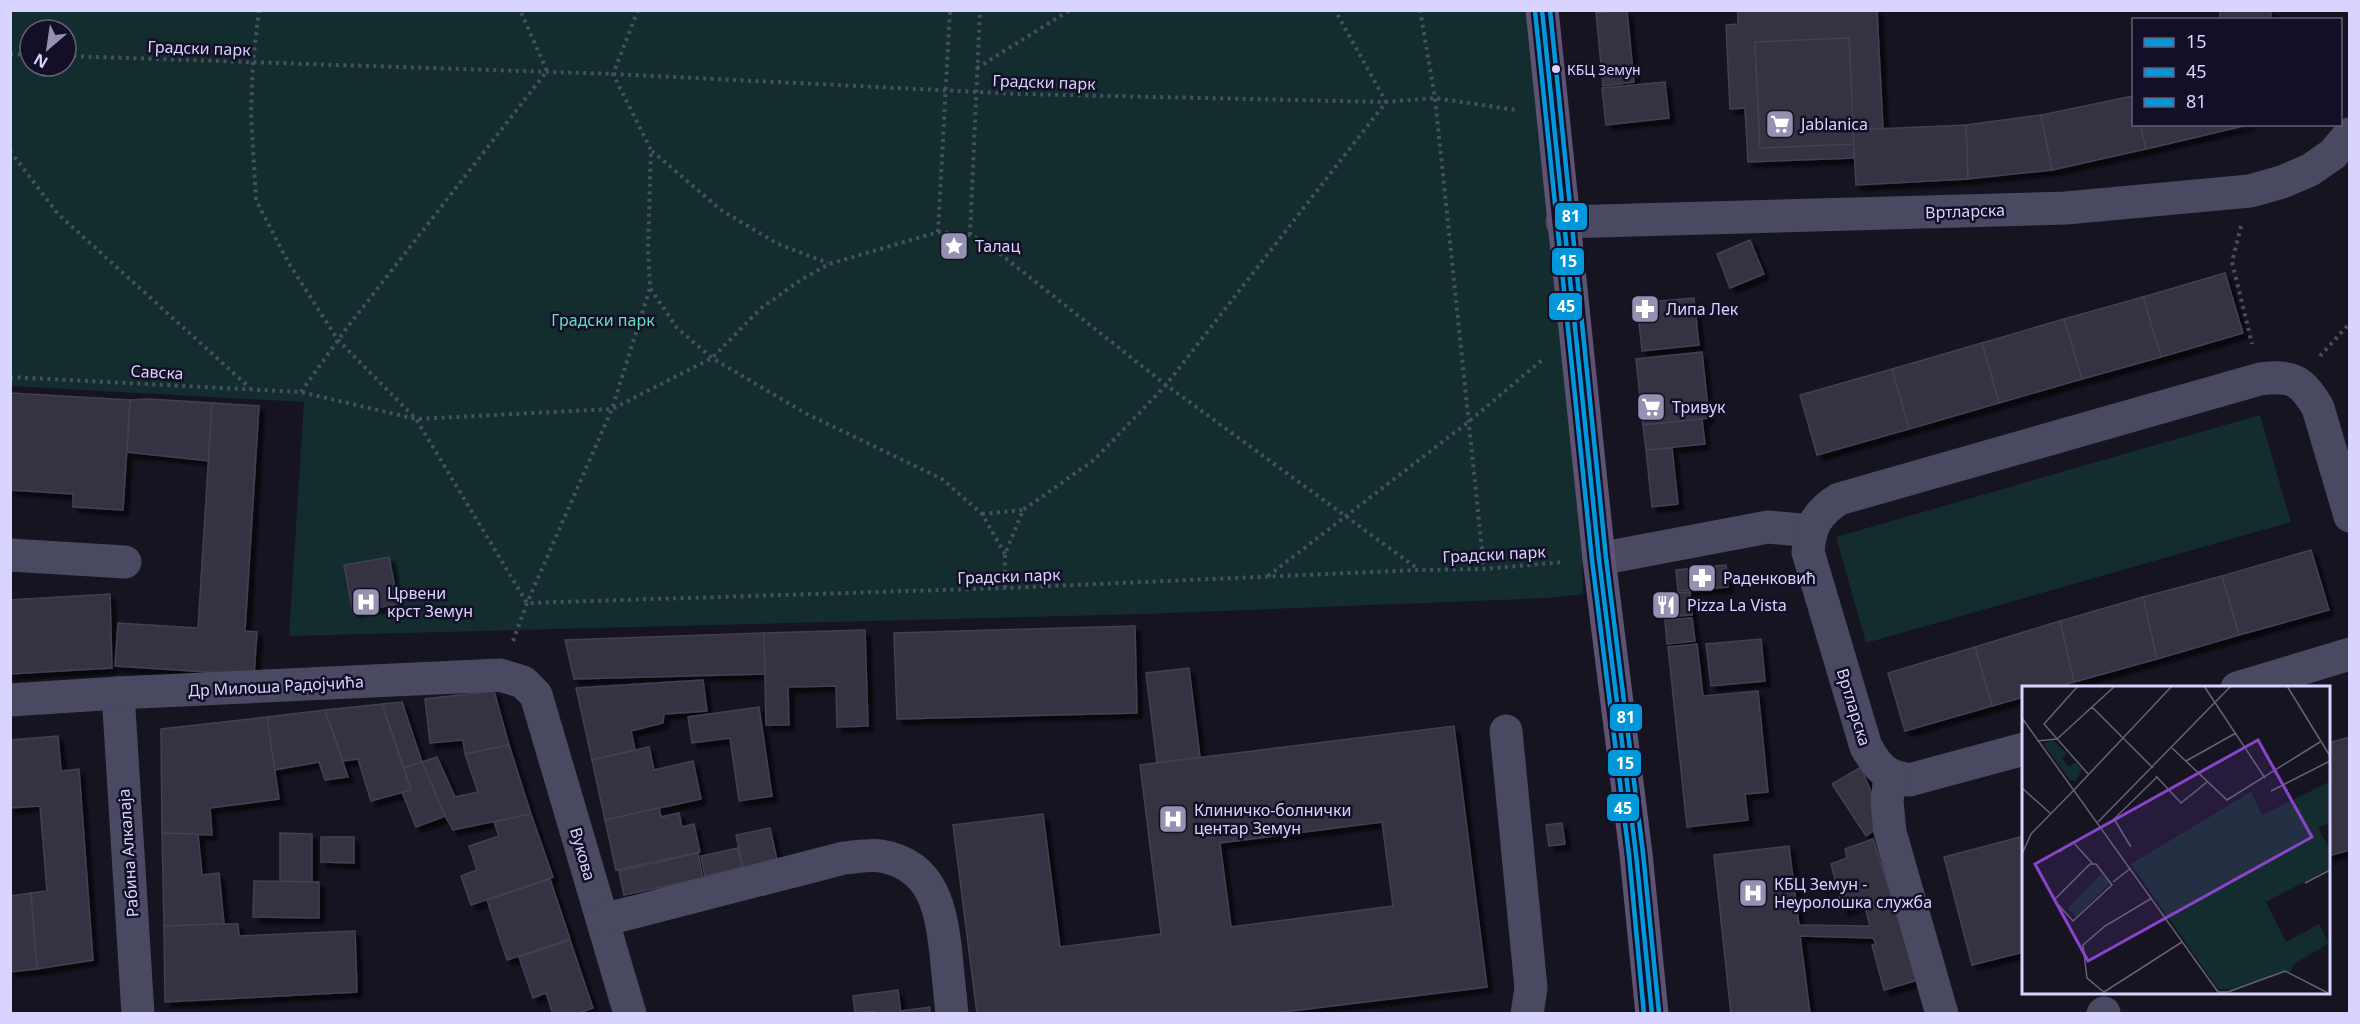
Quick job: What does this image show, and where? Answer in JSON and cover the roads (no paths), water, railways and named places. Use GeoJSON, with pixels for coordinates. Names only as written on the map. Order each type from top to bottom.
{"type":"FeatureCollection","features":[{"type":"Feature","properties":{"kind":"main road"},"geometry":{"type":"LineString","coordinates":[[1542,10],[1562,222],[1599,559],[1636,854],[1652,1014]]}},
{"type":"Feature","properties":{"kind":"street","name":"Вртларска"},"geometry":{"type":"LineString","coordinates":[[1562,222],[2066,208],[2250,191],[2282,182],[2310,170],[2333,154],[2349,134]]}},
{"type":"Feature","properties":{"kind":"street"},"geometry":{"type":"LineString","coordinates":[[1599,559],[1768,527],[1811,531],[1814,521],[1824,508],[1839,499],[2260,379],[2280,376],[2298,381],[2309,392],[2318,408],[2349,516]]}},
{"type":"Feature","properties":{"kind":"street","name":"Вртларска"},"geometry":{"type":"LineString","coordinates":[[1811,531],[1808,552],[1866,747],[1877,766],[1890,776]]}},
{"type":"Feature","properties":{"kind":"street"},"geometry":{"type":"LineString","coordinates":[[10,555],[125,562]]}},
{"type":"Feature","properties":{"kind":"street"},"geometry":{"type":"LineString","coordinates":[[2244,686],[2349,654]]}},
{"type":"Feature","properties":{"kind":"street","name":"Др Милоша Радојчића"},"geometry":{"type":"LineString","coordinates":[[10,700],[500,675],[523,682],[536,695]]}},
{"type":"Feature","properties":{"kind":"street","name":"Рабина Алкалаја"},"geometry":{"type":"LineString","coordinates":[[118,693],[138,1014]]}},
{"type":"Feature","properties":{"kind":"street","name":"Вукова"},"geometry":{"type":"LineString","coordinates":[[536,695],[630,1014]]}},
{"type":"Feature","properties":{"kind":"street"},"geometry":{"type":"LineString","coordinates":[[1506,731],[1531,988],[1527,1014]]}},
{"type":"Feature","properties":{"kind":"street"},"geometry":{"type":"LineString","coordinates":[[1942,1014],[1890,832],[1887,802],[1890,776],[1909,780],[2022,750]]}},
{"type":"Feature","properties":{"kind":"street"},"geometry":{"type":"LineString","coordinates":[[603,920],[844,858],[881,855],[905,865],[926,880],[936,899],[941,915],[952,1014]]}},
{"type":"Feature","properties":{"kind":"place","name":"КБЦ Земун"},"geometry":{"type":"Point","coordinates":[1556,69]}},
{"type":"Feature","properties":{"kind":"place","name":"Jablanica"},"geometry":{"type":"Point","coordinates":[1780,124]}},
{"type":"Feature","properties":{"kind":"place","name":"Талац"},"geometry":{"type":"Point","coordinates":[954,246]}},
{"type":"Feature","properties":{"kind":"place","name":"Липа Лек"},"geometry":{"type":"Point","coordinates":[1645,309]}},
{"type":"Feature","properties":{"kind":"place","name":"Тривук"},"geometry":{"type":"Point","coordinates":[1651,407]}},
{"type":"Feature","properties":{"kind":"place","name":"Раденковић"},"geometry":{"type":"Point","coordinates":[1702,578]}},
{"type":"Feature","properties":{"kind":"place","name":"Црвени крст Земун"},"geometry":{"type":"Point","coordinates":[366,602]}},
{"type":"Feature","properties":{"kind":"place","name":"Pizza La Vista"},"geometry":{"type":"Point","coordinates":[1666,605]}},
{"type":"Feature","properties":{"kind":"place","name":"Клиничко-болнички центар Земун"},"geometry":{"type":"Point","coordinates":[1173,819]}},
{"type":"Feature","properties":{"kind":"place","name":"КБЦ Земун - Неуролошка служба"},"geometry":{"type":"Point","coordinates":[1753,893]}},
{"type":"Feature","properties":{"kind":"park label","name":"Градски парк"},"geometry":{"type":"Point","coordinates":[603,320]}}]}
